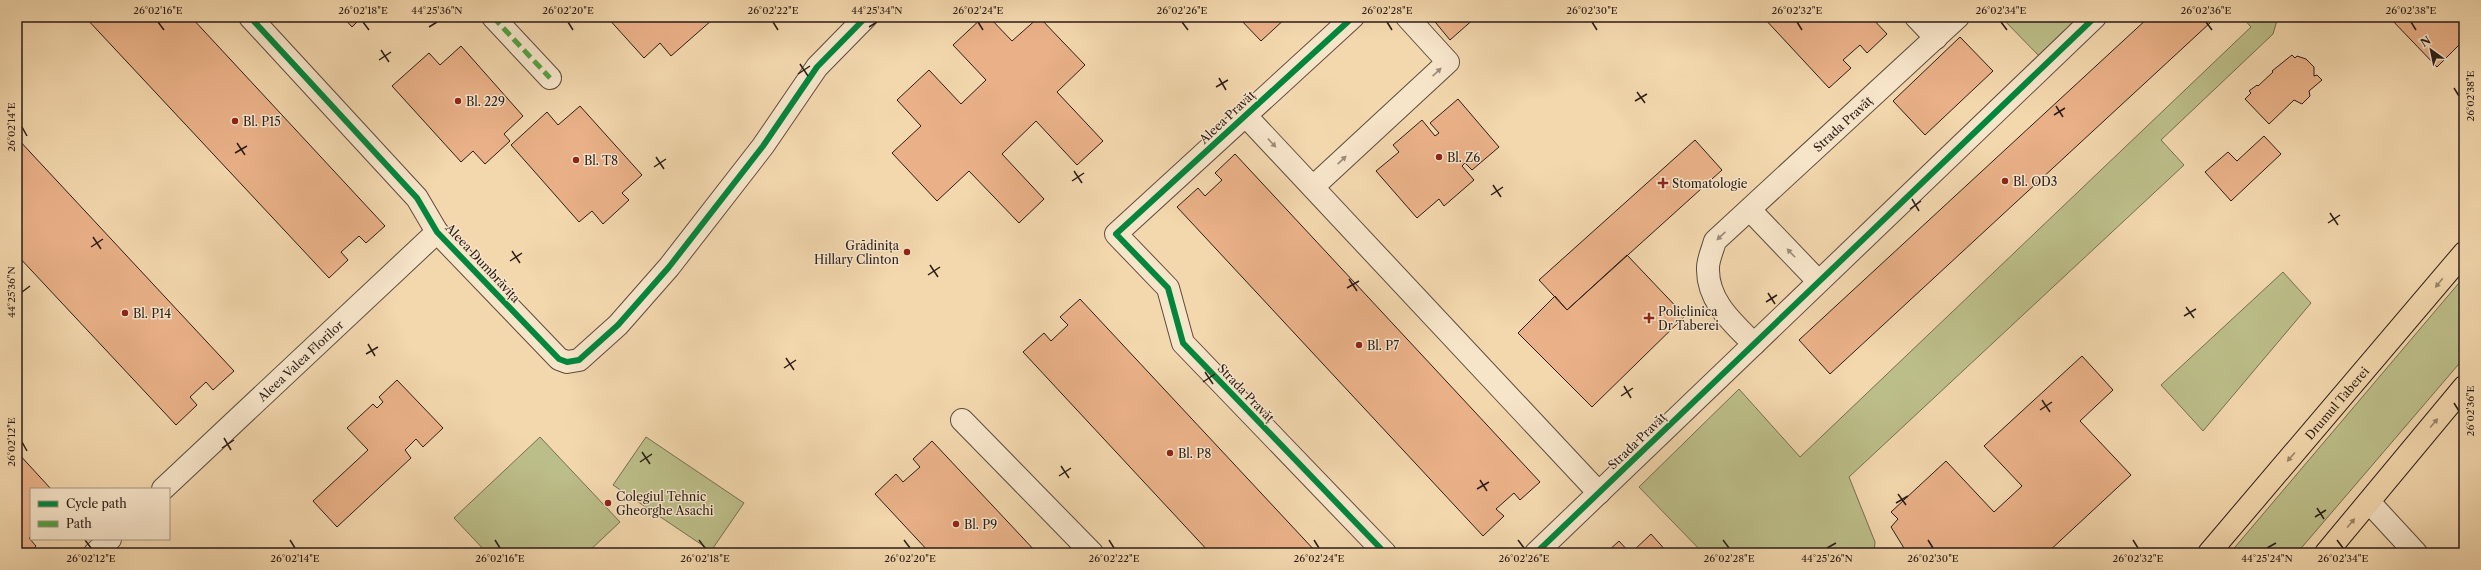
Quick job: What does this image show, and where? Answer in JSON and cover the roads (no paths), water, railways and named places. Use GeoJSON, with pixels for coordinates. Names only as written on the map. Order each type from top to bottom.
{"type":"FeatureCollection","features":[{"type":"Feature","properties":{"kind":"main road","name":"Drumul Taberei"},"geometry":{"type":"LineString","coordinates":[[2209,553],[2464,253]]}},
{"type":"Feature","properties":{"kind":"main road"},"geometry":{"type":"LineString","coordinates":[[2326,553],[2464,387]]}},
{"type":"Feature","properties":{"kind":"street","name":"Aleea Dumbrăvița"},"geometry":{"type":"LineString","coordinates":[[250,17],[418,198],[437,232],[559,359],[567,362],[579,360],[618,325],[669,267],[763,146],[817,68],[866,17]]}},
{"type":"Feature","properties":{"kind":"street"},"geometry":{"type":"LineString","coordinates":[[493,17],[550,78]]}},
{"type":"Feature","properties":{"kind":"street","name":"Aleea Pravăț"},"geometry":{"type":"LineString","coordinates":[[1116,234],[1353,17]]}},
{"type":"Feature","properties":{"kind":"street"},"geometry":{"type":"LineString","coordinates":[[1313,187],[1448,62],[1406,17]]}},
{"type":"Feature","properties":{"kind":"street"},"geometry":{"type":"LineString","coordinates":[[1916,17],[1936,38]]}},
{"type":"Feature","properties":{"kind":"street","name":"Strada Pravăț"},"geometry":{"type":"LineString","coordinates":[[1536,553],[1754,344],[1721,310],[1710,286],[1708,267],[1715,241],[1958,17]]}},
{"type":"Feature","properties":{"kind":"street"},"geometry":{"type":"LineString","coordinates":[[1754,344],[2094,17]]}},
{"type":"Feature","properties":{"kind":"street"},"geometry":{"type":"LineString","coordinates":[[1245,115],[1599,493]]}},
{"type":"Feature","properties":{"kind":"street"},"geometry":{"type":"LineString","coordinates":[[1750,210],[1818,281]]}},
{"type":"Feature","properties":{"kind":"street","name":"Aleea Valea Florilor"},"geometry":{"type":"LineString","coordinates":[[164,488],[437,232]]}},
{"type":"Feature","properties":{"kind":"street","name":"Strada Pravăț"},"geometry":{"type":"LineString","coordinates":[[1116,234],[1168,288],[1183,343],[1385,553]]}},
{"type":"Feature","properties":{"kind":"street"},"geometry":{"type":"LineString","coordinates":[[962,420],[1092,553]]}},
{"type":"Feature","properties":{"kind":"street"},"geometry":{"type":"LineString","coordinates":[[2369,502],[2416,553]]}},
{"type":"Feature","properties":{"kind":"street"},"geometry":{"type":"LineString","coordinates":[[95,553],[109,540]]}},
{"type":"Feature","properties":{"kind":"place","name":"Bl. 229"},"geometry":{"type":"Point","coordinates":[458,101]}},
{"type":"Feature","properties":{"kind":"place","name":"Bl. P15"},"geometry":{"type":"Point","coordinates":[235,121]}},
{"type":"Feature","properties":{"kind":"place","name":"Bl. Z6"},"geometry":{"type":"Point","coordinates":[1439,157]}},
{"type":"Feature","properties":{"kind":"place","name":"Bl. T8"},"geometry":{"type":"Point","coordinates":[576,160]}},
{"type":"Feature","properties":{"kind":"place","name":"Bl. OD3"},"geometry":{"type":"Point","coordinates":[2005,181]}},
{"type":"Feature","properties":{"kind":"place","name":"Stomatologie"},"geometry":{"type":"Point","coordinates":[1663,183]}},
{"type":"Feature","properties":{"kind":"place","name":"Grădinița Hillary Clinton"},"geometry":{"type":"Point","coordinates":[907,252]}},
{"type":"Feature","properties":{"kind":"place","name":"Bl. P14"},"geometry":{"type":"Point","coordinates":[125,313]}},
{"type":"Feature","properties":{"kind":"place","name":"Policlinica Dr Taberei"},"geometry":{"type":"Point","coordinates":[1649,318]}},
{"type":"Feature","properties":{"kind":"place","name":"Bl. P7"},"geometry":{"type":"Point","coordinates":[1359,345]}},
{"type":"Feature","properties":{"kind":"place","name":"Bl. P8"},"geometry":{"type":"Point","coordinates":[1170,453]}},
{"type":"Feature","properties":{"kind":"place","name":"Colegiul Tehnic Gheorghe Asachi"},"geometry":{"type":"Point","coordinates":[608,503]}},
{"type":"Feature","properties":{"kind":"place","name":"Bl. P9"},"geometry":{"type":"Point","coordinates":[956,524]}}]}
